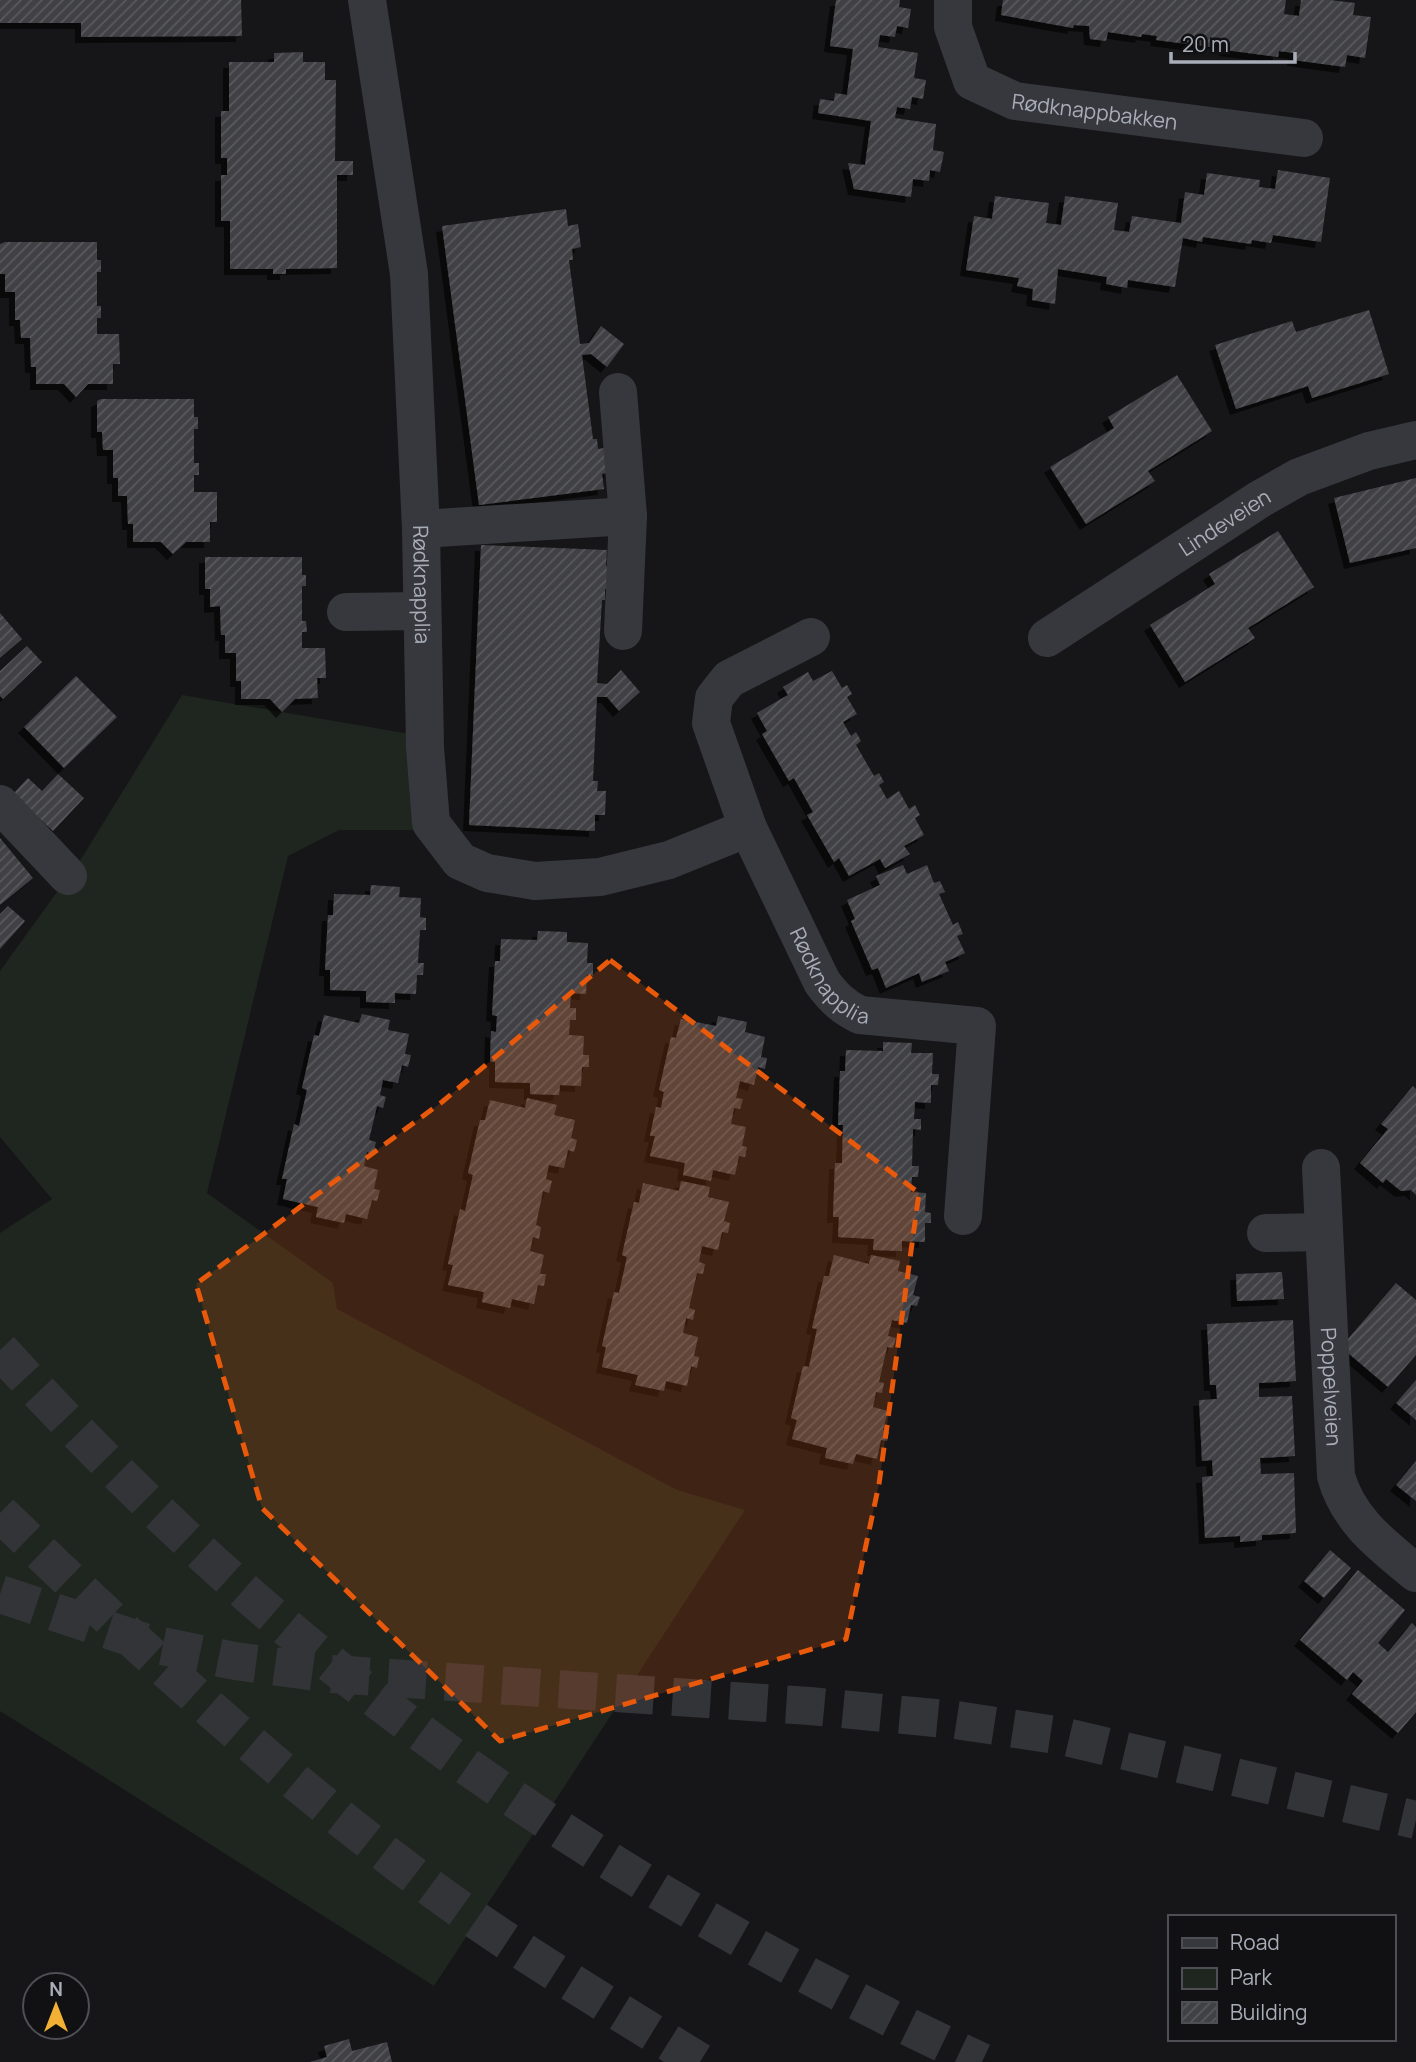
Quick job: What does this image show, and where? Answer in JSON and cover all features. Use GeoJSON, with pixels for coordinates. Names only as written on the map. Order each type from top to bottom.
{"type":"FeatureCollection","features":[{"type":"Feature","properties":{"kind":"street","name":"Rødknapplia"},"geometry":{"type":"LineString","coordinates":[[367,0],[410,274],[421,529],[425,747],[431,823],[460,861],[487,873],[535,881],[600,877],[669,860],[748,828]]}},
{"type":"Feature","properties":{"kind":"street","name":"Rødknappbakken"},"geometry":{"type":"LineString","coordinates":[[953,0],[953,27],[972,81],[1015,101],[1304,138]]}},
{"type":"Feature","properties":{"kind":"street"},"geometry":{"type":"LineString","coordinates":[[618,392],[628,516],[623,631]]}},
{"type":"Feature","properties":{"kind":"street","name":"Lindeveien"},"geometry":{"type":"LineString","coordinates":[[1047,638],[1260,499],[1299,477],[1369,451],[1416,440]]}},
{"type":"Feature","properties":{"kind":"street"},"geometry":{"type":"LineString","coordinates":[[421,529],[628,516]]}},
{"type":"Feature","properties":{"kind":"street"},"geometry":{"type":"LineString","coordinates":[[346,612],[422,611]]}},
{"type":"Feature","properties":{"kind":"street","name":"Rødknapplia"},"geometry":{"type":"LineString","coordinates":[[811,637],[739,672],[714,698],[710,723],[748,828],[822,982],[844,1007],[877,1018],[977,1026],[963,1216]]}},
{"type":"Feature","properties":{"kind":"street"},"geometry":{"type":"LineString","coordinates":[[0,804],[68,876]]}},
{"type":"Feature","properties":{"kind":"street","name":"Poppelveien"},"geometry":{"type":"LineString","coordinates":[[1321,1168],[1333,1455],[1341,1494],[1359,1522],[1416,1573]]}},
{"type":"Feature","properties":{"kind":"street"},"geometry":{"type":"LineString","coordinates":[[1266,1233],[1323,1232]]}},
{"type":"Feature","properties":{"kind":"highlighted area"},"geometry":{"type":"Polygon","coordinates":[[[610,960],[919,1193],[879,1484],[846,1639],[500,1741],[262,1508],[196,1284],[442,1102],[610,960]]]}},
{"type":"Feature","properties":{"kind":"green space"},"geometry":{"type":"Polygon","coordinates":[[[182,695],[410,734],[420,830],[339,830],[288,856],[207,1193],[333,1283],[337,1309],[677,1490],[745,1510],[434,1986],[0,1711],[0,1233],[52,1199],[0,1137],[0,971],[83,856],[182,695]]]}},
{"type":"Feature","properties":{"kind":"building"},"geometry":{"type":"Polygon","coordinates":[[[0,0],[241,0],[242,36],[81,37],[81,23],[0,23],[0,0]]]}},
{"type":"Feature","properties":{"kind":"building"},"geometry":{"type":"Polygon","coordinates":[[[836,0],[900,0],[899,7],[911,9],[908,28],[897,26],[895,37],[880,35],[878,47],[918,53],[914,78],[926,80],[923,99],[912,97],[910,109],[897,107],[895,118],[936,124],[933,150],[944,152],[940,172],[930,170],[929,181],[913,179],[911,197],[854,189],[848,163],[865,165],[871,121],[818,113],[820,99],[834,101],[835,93],[847,95],[853,49],[830,46],[836,0]]]}},
{"type":"Feature","properties":{"kind":"building"},"geometry":{"type":"Polygon","coordinates":[[[1003,0],[1286,0],[1284,14],[1299,16],[1301,0],[1330,0],[1355,3],[1353,15],[1371,17],[1365,58],[1347,55],[1345,67],[1293,60],[1294,53],[1279,51],[1278,57],[1225,50],[1226,44],[1210,42],[1210,47],[1156,40],[1157,36],[1142,34],[1141,37],[1108,32],[1106,41],[1090,39],[1089,26],[1074,25],[1073,28],[1001,15],[1003,0]]]}},
{"type":"Feature","properties":{"kind":"building"},"geometry":{"type":"Polygon","coordinates":[[[303,52],[303,62],[325,62],[325,80],[336,80],[335,161],[353,161],[353,175],[337,175],[337,268],[286,269],[286,274],[273,274],[273,269],[230,269],[230,221],[221,221],[221,175],[227,175],[227,158],[221,158],[221,111],[229,111],[229,62],[274,62],[274,53],[303,52]]]}},
{"type":"Feature","properties":{"kind":"building"},"geometry":{"type":"Polygon","coordinates":[[[1278,170],[1330,178],[1321,242],[1273,235],[1271,243],[1252,240],[1251,244],[1203,237],[1202,242],[1183,238],[1175,287],[1128,280],[1127,288],[1106,284],[1107,277],[1058,269],[1055,304],[1032,300],[1033,289],[1017,286],[1019,278],[966,270],[974,216],[992,219],[995,196],[1049,203],[1046,223],[1061,225],[1065,196],[1118,203],[1114,230],[1129,232],[1132,216],[1181,223],[1185,192],[1204,195],[1207,173],[1260,180],[1259,187],[1275,189],[1278,170]]]}},
{"type":"Feature","properties":{"kind":"building"},"geometry":{"type":"Polygon","coordinates":[[[566,209],[568,226],[578,224],[581,247],[572,249],[573,260],[569,260],[580,344],[589,343],[601,326],[624,344],[607,367],[591,354],[582,355],[593,439],[597,439],[598,449],[604,448],[611,472],[602,474],[604,489],[479,505],[442,226],[566,209]]]}},
{"type":"Feature","properties":{"kind":"building"},"geometry":{"type":"Polygon","coordinates":[[[97,242],[97,260],[101,260],[101,272],[97,272],[97,306],[101,306],[101,318],[97,318],[97,334],[119,334],[120,364],[113,364],[113,384],[88,384],[76,397],[64,384],[36,384],[36,367],[31,367],[30,338],[21,338],[20,320],[15,320],[15,292],[5,292],[5,274],[0,274],[0,244],[97,242]]]}},
{"type":"Feature","properties":{"kind":"building"},"geometry":{"type":"Polygon","coordinates":[[[1369,310],[1389,374],[1312,398],[1308,386],[1236,409],[1215,345],[1292,321],[1296,332],[1369,310]]]}},
{"type":"Feature","properties":{"kind":"building"},"geometry":{"type":"Polygon","coordinates":[[[1177,375],[1212,431],[1148,471],[1155,481],[1086,524],[1050,467],[1114,428],[1108,417],[1177,375]]]}},
{"type":"Feature","properties":{"kind":"building"},"geometry":{"type":"Polygon","coordinates":[[[194,399],[194,417],[198,417],[198,429],[194,429],[194,463],[199,463],[199,475],[194,475],[194,492],[217,492],[217,522],[210,522],[210,542],[186,542],[173,554],[161,542],[133,542],[133,524],[128,524],[127,496],[118,496],[118,478],[113,478],[113,450],[103,450],[102,432],[97,432],[97,401],[194,399]]]}},
{"type":"Feature","properties":{"kind":"building"},"geometry":{"type":"Polygon","coordinates":[[[1416,478],[1416,548],[1350,563],[1334,498],[1416,478]]]}},
{"type":"Feature","properties":{"kind":"building"},"geometry":{"type":"Polygon","coordinates":[[[1278,531],[1314,587],[1248,628],[1255,638],[1185,682],[1150,625],[1215,584],[1209,574],[1278,531]]]}},
{"type":"Feature","properties":{"kind":"building"},"geometry":{"type":"Polygon","coordinates":[[[481,545],[607,550],[606,566],[616,566],[615,589],[605,589],[605,600],[602,600],[597,683],[607,684],[621,670],[640,692],[619,711],[607,697],[597,697],[593,781],[598,781],[597,791],[606,791],[605,815],[595,815],[595,831],[469,825],[481,545]]]}},
{"type":"Feature","properties":{"kind":"building"},"geometry":{"type":"Polygon","coordinates":[[[205,557],[302,557],[302,575],[306,575],[306,586],[302,586],[302,621],[306,621],[307,632],[302,632],[302,648],[325,648],[326,678],[317,678],[318,698],[295,699],[282,712],[270,699],[241,699],[241,681],[236,681],[236,653],[225,653],[220,606],[210,607],[210,589],[205,589],[205,557]]]}},
{"type":"Feature","properties":{"kind":"building"},"geometry":{"type":"Polygon","coordinates":[[[0,613],[22,639],[0,658],[0,613]]]}},
{"type":"Feature","properties":{"kind":"building"},"geometry":{"type":"Polygon","coordinates":[[[27,646],[42,662],[3,699],[0,696],[0,671],[27,646]]]}},
{"type":"Feature","properties":{"kind":"building"},"geometry":{"type":"Polygon","coordinates":[[[832,671],[842,688],[847,685],[852,694],[847,697],[857,714],[843,722],[851,736],[856,732],[861,741],[856,745],[874,776],[879,773],[884,782],[879,785],[887,799],[899,791],[909,809],[915,805],[920,815],[915,818],[924,835],[904,846],[910,854],[885,868],[880,859],[849,876],[839,858],[834,862],[807,815],[813,812],[794,778],[789,781],[762,734],[767,731],[757,713],[788,695],[783,687],[808,672],[813,681],[832,671]]]}},
{"type":"Feature","properties":{"kind":"building"},"geometry":{"type":"Polygon","coordinates":[[[76,676],[117,717],[64,768],[24,727],[76,676]]]}},
{"type":"Feature","properties":{"kind":"building"},"geometry":{"type":"Polygon","coordinates":[[[58,774],[84,798],[53,831],[13,794],[28,778],[42,791],[58,774]]]}},
{"type":"Feature","properties":{"kind":"building"},"geometry":{"type":"Polygon","coordinates":[[[0,838],[33,878],[0,905],[0,838]]]}},
{"type":"Feature","properties":{"kind":"building"},"geometry":{"type":"Polygon","coordinates":[[[903,865],[907,874],[927,865],[934,883],[940,881],[945,892],[939,894],[953,925],[958,922],[963,934],[957,936],[965,953],[945,962],[949,971],[922,982],[919,973],[886,988],[878,968],[872,970],[851,921],[855,919],[847,900],[880,885],[876,876],[903,865]]]}},
{"type":"Feature","properties":{"kind":"building"},"geometry":{"type":"Polygon","coordinates":[[[371,885],[400,887],[399,897],[421,898],[420,917],[426,918],[426,930],[420,930],[418,963],[424,963],[423,975],[417,975],[416,994],[395,993],[395,1003],[366,1002],[366,991],[330,990],[330,970],[325,970],[328,915],[333,915],[334,894],[370,895],[371,885]]]}},
{"type":"Feature","properties":{"kind":"building"},"geometry":{"type":"Polygon","coordinates":[[[8,906],[25,921],[0,949],[0,914],[8,906]]]}},
{"type":"Feature","properties":{"kind":"building"},"geometry":{"type":"Polygon","coordinates":[[[538,931],[567,932],[567,942],[588,943],[587,963],[593,963],[593,976],[587,975],[586,994],[571,993],[570,1008],[576,1008],[576,1020],[570,1020],[569,1035],[584,1036],[583,1055],[589,1055],[589,1067],[582,1067],[581,1086],[560,1085],[559,1095],[530,1094],[530,1083],[495,1082],[495,1062],[490,1061],[491,1031],[496,1032],[497,1016],[492,1015],[495,961],[500,961],[501,939],[537,940],[538,931]]]}},
{"type":"Feature","properties":{"kind":"building"},"geometry":{"type":"Polygon","coordinates":[[[362,1014],[390,1020],[388,1030],[409,1034],[405,1054],[411,1055],[408,1067],[402,1065],[398,1083],[383,1080],[380,1095],[386,1097],[383,1108],[377,1106],[369,1140],[376,1142],[373,1154],[367,1152],[364,1166],[378,1170],[374,1189],[380,1190],[377,1201],[372,1200],[367,1219],[346,1214],[344,1223],[316,1217],[318,1207],[283,1199],[287,1179],[282,1179],[294,1124],[299,1126],[307,1090],[302,1088],[314,1035],[319,1036],[324,1015],[359,1023],[362,1014]]]}},
{"type":"Feature","properties":{"kind":"building"},"geometry":{"type":"Polygon","coordinates":[[[718,1016],[747,1022],[745,1032],[765,1037],[761,1057],[767,1058],[765,1069],[758,1067],[754,1085],[740,1081],[736,1098],[743,1099],[740,1109],[734,1108],[731,1124],[746,1127],[742,1146],[747,1147],[745,1157],[739,1156],[735,1175],[713,1170],[711,1181],[683,1175],[685,1163],[650,1156],[655,1136],[650,1136],[656,1107],[661,1108],[664,1092],[659,1090],[671,1037],[676,1038],[681,1019],[716,1026],[718,1016]]]}},
{"type":"Feature","properties":{"kind":"building"},"geometry":{"type":"Polygon","coordinates":[[[883,1042],[912,1043],[911,1053],[933,1053],[932,1074],[939,1074],[938,1085],[931,1085],[931,1103],[915,1102],[914,1119],[921,1119],[921,1130],[913,1129],[912,1166],[919,1166],[918,1177],[912,1177],[911,1192],[926,1193],[925,1212],[931,1213],[931,1223],[925,1223],[925,1242],[902,1241],[902,1251],[873,1250],[874,1239],[838,1237],[839,1217],[833,1217],[835,1163],[842,1163],[843,1125],[838,1125],[840,1071],[845,1071],[846,1050],[883,1051],[883,1042]]]}},
{"type":"Feature","properties":{"kind":"building"},"geometry":{"type":"Polygon","coordinates":[[[1413,1086],[1416,1089],[1416,1195],[1411,1190],[1401,1191],[1386,1179],[1383,1183],[1360,1163],[1388,1129],[1381,1124],[1413,1086]]]}},
{"type":"Feature","properties":{"kind":"building"},"geometry":{"type":"Polygon","coordinates":[[[527,1098],[557,1105],[554,1115],[575,1120],[571,1138],[577,1140],[574,1152],[568,1150],[564,1168],[549,1165],[546,1179],[552,1181],[549,1193],[543,1191],[536,1225],[541,1227],[539,1239],[533,1237],[530,1251],[544,1255],[540,1274],[546,1274],[544,1286],[538,1285],[534,1304],[512,1299],[510,1308],[482,1302],[484,1292],[448,1285],[453,1265],[448,1264],[460,1209],[465,1211],[473,1175],[468,1173],[480,1120],[485,1120],[490,1100],[525,1108],[527,1098]]]}},
{"type":"Feature","properties":{"kind":"building"},"geometry":{"type":"Polygon","coordinates":[[[681,1181],[710,1187],[708,1197],[729,1202],[724,1221],[730,1223],[728,1233],[722,1232],[718,1250],[702,1246],[699,1262],[705,1264],[703,1274],[697,1273],[689,1308],[695,1310],[693,1320],[686,1318],[683,1333],[698,1337],[694,1356],[699,1357],[697,1368],[691,1366],[687,1386],[666,1381],[664,1391],[635,1385],[638,1375],[602,1367],[606,1347],[602,1346],[614,1292],[619,1293],[627,1257],[622,1255],[634,1202],[639,1203],[643,1183],[679,1191],[681,1181]]]}},
{"type":"Feature","properties":{"kind":"building"},"geometry":{"type":"Polygon","coordinates":[[[834,1255],[869,1264],[871,1255],[900,1261],[898,1271],[918,1276],[913,1295],[920,1297],[917,1306],[911,1305],[907,1323],[892,1320],[888,1336],[896,1338],[893,1348],[887,1347],[879,1382],[884,1383],[882,1393],[876,1392],[873,1407],[888,1411],[883,1430],[889,1432],[887,1441],[881,1440],[877,1459],[856,1454],[853,1464],[825,1458],[827,1448],[792,1439],[797,1420],[791,1418],[803,1366],[809,1367],[817,1329],[812,1328],[824,1276],[829,1276],[834,1255]]]}},
{"type":"Feature","properties":{"kind":"building"},"geometry":{"type":"Polygon","coordinates":[[[1282,1272],[1284,1299],[1237,1301],[1236,1274],[1282,1272]]]}},
{"type":"Feature","properties":{"kind":"building"},"geometry":{"type":"Polygon","coordinates":[[[1396,1283],[1416,1300],[1416,1355],[1388,1387],[1341,1347],[1396,1283]]]}},
{"type":"Feature","properties":{"kind":"building"},"geometry":{"type":"Polygon","coordinates":[[[1293,1320],[1296,1381],[1259,1383],[1259,1397],[1292,1396],[1295,1456],[1260,1458],[1261,1474],[1294,1473],[1296,1533],[1262,1535],[1262,1540],[1240,1542],[1240,1536],[1205,1538],[1202,1477],[1213,1476],[1212,1460],[1202,1461],[1199,1400],[1217,1399],[1216,1385],[1210,1385],[1207,1324],[1293,1320]]]}},
{"type":"Feature","properties":{"kind":"building"},"geometry":{"type":"Polygon","coordinates":[[[1416,1380],[1416,1420],[1396,1403],[1416,1380]]]}},
{"type":"Feature","properties":{"kind":"building"},"geometry":{"type":"Polygon","coordinates":[[[1416,1461],[1416,1501],[1396,1485],[1416,1461]]]}},
{"type":"Feature","properties":{"kind":"building"},"geometry":{"type":"Polygon","coordinates":[[[1330,1550],[1351,1568],[1324,1598],[1304,1581],[1330,1550]]]}},
{"type":"Feature","properties":{"kind":"building"},"geometry":{"type":"Polygon","coordinates":[[[1358,1570],[1405,1610],[1378,1643],[1388,1652],[1412,1623],[1416,1627],[1416,1712],[1398,1733],[1352,1694],[1363,1681],[1353,1672],[1347,1680],[1300,1640],[1358,1570]]]}},
{"type":"Feature","properties":{"kind":"building"},"geometry":{"type":"Polygon","coordinates":[[[349,2039],[352,2051],[387,2042],[392,2062],[310,2062],[327,2057],[324,2046],[349,2039]]]}},
{"type":"Feature","properties":{"kind":"tunnel"},"geometry":{"type":"LineString","coordinates":[[0,1350],[115,1470],[236,1584],[320,1655],[475,1772],[638,1879],[722,1928],[894,2020],[982,2062]]}},
{"type":"Feature","properties":{"kind":"tunnel"},"geometry":{"type":"LineString","coordinates":[[0,1513],[206,1705],[368,1840],[491,1930],[700,2062]]}},
{"type":"Feature","properties":{"kind":"tunnel"},"geometry":{"type":"LineString","coordinates":[[0,1594],[147,1643],[235,1661],[331,1674],[810,1706],[956,1720],[1062,1736],[1416,1820]]}}]}
